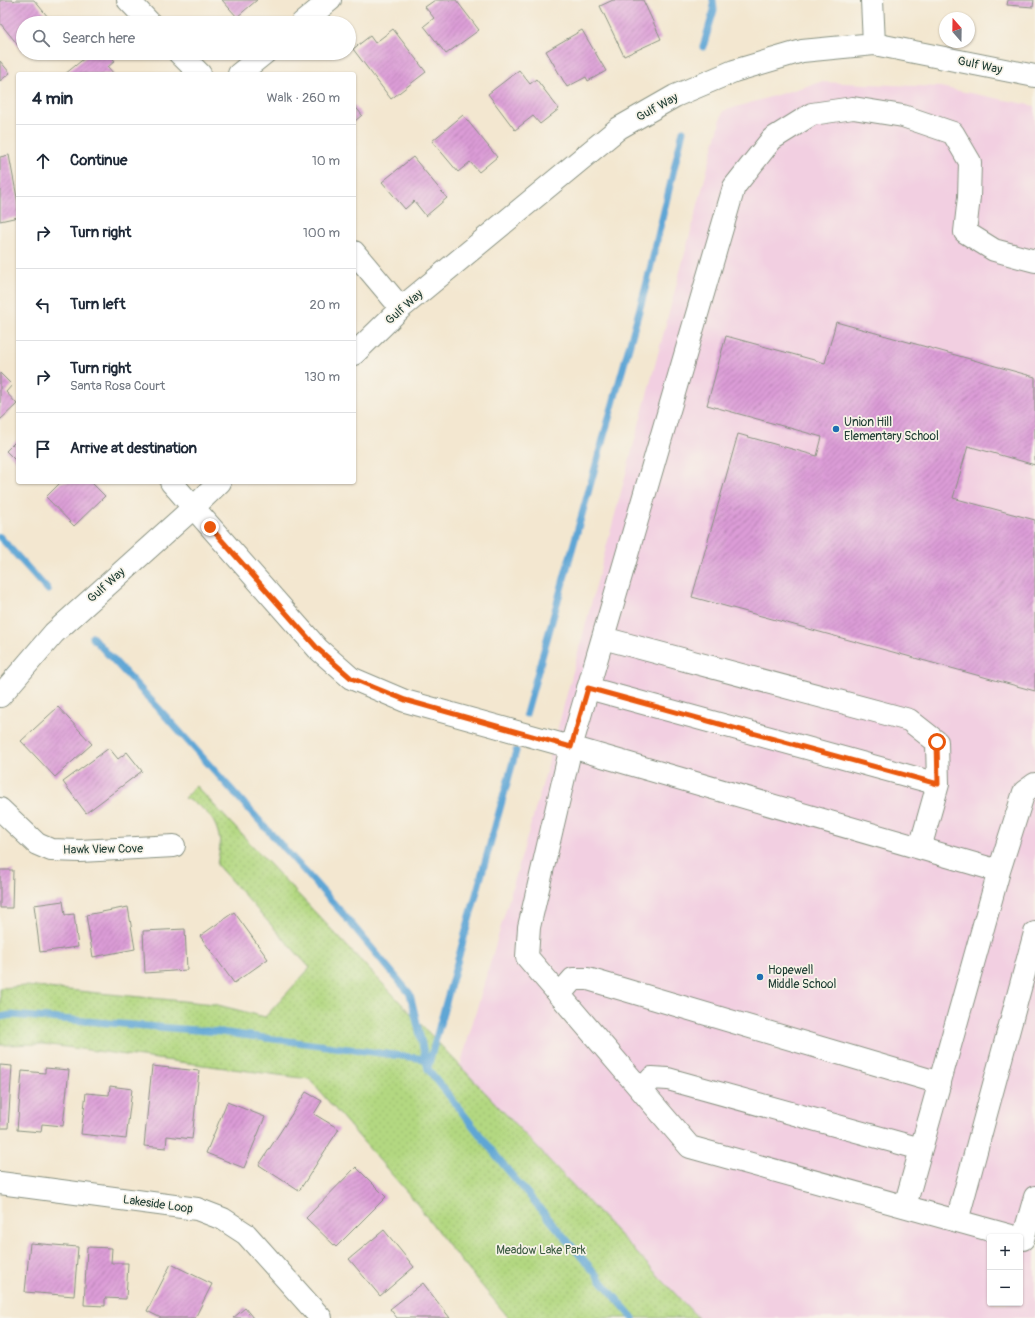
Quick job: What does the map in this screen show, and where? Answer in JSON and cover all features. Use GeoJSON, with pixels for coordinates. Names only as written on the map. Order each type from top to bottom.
{"type":"FeatureCollection","features":[{"type":"Feature","properties":{"kind":"street"},"geometry":{"type":"LineString","coordinates":[[128,0],[143,16]]}},
{"type":"Feature","properties":{"kind":"street"},"geometry":{"type":"LineString","coordinates":[[311,16],[330,0]]}},
{"type":"Feature","properties":{"kind":"street"},"geometry":{"type":"LineString","coordinates":[[872,0],[874,44]]}},
{"type":"Feature","properties":{"kind":"street","name":"Gulf Way"},"geometry":{"type":"LineString","coordinates":[[356,352],[401,308],[619,128],[675,96],[734,71],[802,51],[874,44],[1035,76]]}},
{"type":"Feature","properties":{"kind":"street"},"geometry":{"type":"LineString","coordinates":[[186,60],[198,72]]}},
{"type":"Feature","properties":{"kind":"street"},"geometry":{"type":"LineString","coordinates":[[241,72],[256,60]]}},
{"type":"Feature","properties":{"kind":"street"},"geometry":{"type":"LineString","coordinates":[[1005,1234],[690,1147],[527,957],[530,927],[571,747],[734,187],[772,139],[812,114],[853,108],[903,116],[953,133],[970,162],[969,197],[965,232],[994,250],[1035,261]]}},
{"type":"Feature","properties":{"kind":"street"},"geometry":{"type":"LineString","coordinates":[[356,254],[401,308]]}},
{"type":"Feature","properties":{"kind":"street"},"geometry":{"type":"LineString","coordinates":[[173,484],[318,649],[351,678],[405,700],[998,871]]}},
{"type":"Feature","properties":{"kind":"street","name":"Gulf Way"},"geometry":{"type":"LineString","coordinates":[[0,696],[54,633],[218,484]]}},
{"type":"Feature","properties":{"kind":"street"},"geometry":{"type":"LineString","coordinates":[[603,638],[909,720],[937,742],[938,784],[920,848]]}},
{"type":"Feature","properties":{"kind":"street"},"geometry":{"type":"LineString","coordinates":[[588,688],[938,784]]}},
{"type":"Feature","properties":{"kind":"street"},"geometry":{"type":"LineString","coordinates":[[906,1206],[998,871],[1024,792],[1035,784]]}},
{"type":"Feature","properties":{"kind":"street","name":"Hawk View Cove"},"geometry":{"type":"LineString","coordinates":[[0,809],[37,844],[51,850],[80,851],[174,846]]}},
{"type":"Feature","properties":{"kind":"street"},"geometry":{"type":"LineString","coordinates":[[957,1221],[1035,933]]}},
{"type":"Feature","properties":{"kind":"street"},"geometry":{"type":"LineString","coordinates":[[559,995],[573,979],[588,979],[940,1083]]}},
{"type":"Feature","properties":{"kind":"street"},"geometry":{"type":"LineString","coordinates":[[642,1091],[652,1078],[668,1079],[921,1149]]}},
{"type":"Feature","properties":{"kind":"street","name":"Lakeside Loop"},"geometry":{"type":"LineString","coordinates":[[0,1183],[197,1209],[223,1219],[246,1234],[321,1318]]}},
{"type":"Feature","properties":{"kind":"street"},"geometry":{"type":"LineString","coordinates":[[1023,1239],[1035,1197]]}},
{"type":"Feature","properties":{"kind":"shaded area"},"geometry":{"type":"Polygon","coordinates":[[[820,82],[940,87],[1035,106],[1035,1318],[698,1318],[460,1066],[545,776],[723,111],[820,82]]]}},
{"type":"Feature","properties":{"kind":"green space","name":"Meadow Lake Park"},"geometry":{"type":"Polygon","coordinates":[[[196,786],[698,1318],[509,1318],[452,1250],[414,1200],[309,1079],[43,1044],[0,1045],[0,988],[26,986],[214,1004],[265,1017],[310,968],[217,865],[220,843],[216,827],[209,815],[204,810],[198,805],[184,798],[196,786]]]}},
{"type":"Feature","properties":{"kind":"building"},"geometry":{"type":"Polygon","coordinates":[[[0,0],[34,0],[47,16],[16,16],[16,42],[0,23],[0,0]]]}},
{"type":"Feature","properties":{"kind":"building"},"geometry":{"type":"Polygon","coordinates":[[[222,0],[257,0],[238,16],[236,16],[222,0]]]}},
{"type":"Feature","properties":{"kind":"building"},"geometry":{"type":"Polygon","coordinates":[[[435,0],[456,0],[479,30],[446,54],[424,26],[434,18],[425,7],[435,0]]]}},
{"type":"Feature","properties":{"kind":"building"},"geometry":{"type":"Polygon","coordinates":[[[613,0],[643,0],[661,39],[624,56],[600,6],[613,0]]]}},
{"type":"Feature","properties":{"kind":"building"},"geometry":{"type":"Polygon","coordinates":[[[1008,0],[1034,0],[1033,7],[1007,5],[1008,0]]]}},
{"type":"Feature","properties":{"kind":"building"},"geometry":{"type":"Polygon","coordinates":[[[393,29],[426,72],[391,99],[356,53],[356,47],[370,36],[375,43],[393,29]]]}},
{"type":"Feature","properties":{"kind":"building"},"geometry":{"type":"Polygon","coordinates":[[[582,30],[606,71],[588,81],[586,77],[567,87],[546,51],[582,30]]]}},
{"type":"Feature","properties":{"kind":"building"},"geometry":{"type":"Polygon","coordinates":[[[82,60],[115,61],[108,67],[112,72],[67,72],[82,60]]]}},
{"type":"Feature","properties":{"kind":"building"},"geometry":{"type":"Polygon","coordinates":[[[0,61],[10,73],[0,81],[0,61]]]}},
{"type":"Feature","properties":{"kind":"building"},"geometry":{"type":"Polygon","coordinates":[[[519,70],[530,84],[536,79],[559,109],[540,124],[533,116],[515,130],[488,94],[519,70]]]}},
{"type":"Feature","properties":{"kind":"building"},"geometry":{"type":"Polygon","coordinates":[[[356,108],[362,115],[356,120],[356,108]]]}},
{"type":"Feature","properties":{"kind":"building"},"geometry":{"type":"Polygon","coordinates":[[[463,115],[497,157],[479,172],[470,162],[458,172],[432,141],[463,115]]]}},
{"type":"Feature","properties":{"kind":"building"},"geometry":{"type":"Polygon","coordinates":[[[9,155],[16,192],[16,217],[0,221],[0,157],[9,155]]]}},
{"type":"Feature","properties":{"kind":"building"},"geometry":{"type":"Polygon","coordinates":[[[413,157],[447,198],[426,216],[414,201],[405,209],[382,182],[413,157]]]}},
{"type":"Feature","properties":{"kind":"building"},"geometry":{"type":"Polygon","coordinates":[[[836,322],[1035,377],[1035,465],[968,446],[953,498],[1035,520],[1035,691],[692,597],[738,434],[817,456],[822,437],[707,405],[726,336],[825,363],[836,322]]]}},
{"type":"Feature","properties":{"kind":"building"},"geometry":{"type":"Polygon","coordinates":[[[0,373],[12,385],[6,392],[16,403],[16,405],[0,420],[0,373]]]}},
{"type":"Feature","properties":{"kind":"building"},"geometry":{"type":"Polygon","coordinates":[[[16,441],[16,461],[6,451],[16,441]]]}},
{"type":"Feature","properties":{"kind":"building"},"geometry":{"type":"Polygon","coordinates":[[[59,484],[93,484],[105,496],[74,526],[46,497],[59,484]]]}},
{"type":"Feature","properties":{"kind":"building"},"geometry":{"type":"Polygon","coordinates":[[[58,707],[92,744],[55,777],[21,741],[58,707]]]}},
{"type":"Feature","properties":{"kind":"building"},"geometry":{"type":"Polygon","coordinates":[[[109,748],[118,759],[127,752],[142,771],[86,813],[63,782],[109,748]]]}},
{"type":"Feature","properties":{"kind":"building"},"geometry":{"type":"Polygon","coordinates":[[[0,870],[13,870],[12,908],[0,908],[0,870]]]}},
{"type":"Feature","properties":{"kind":"building"},"geometry":{"type":"Polygon","coordinates":[[[63,901],[65,915],[74,914],[78,947],[40,952],[34,905],[63,901]]]}},
{"type":"Feature","properties":{"kind":"building"},"geometry":{"type":"Polygon","coordinates":[[[128,907],[135,949],[93,957],[86,915],[128,907]]]}},
{"type":"Feature","properties":{"kind":"building"},"geometry":{"type":"Polygon","coordinates":[[[234,912],[268,959],[234,983],[200,936],[234,912]]]}},
{"type":"Feature","properties":{"kind":"building"},"geometry":{"type":"Polygon","coordinates":[[[185,929],[187,970],[145,973],[143,931],[185,929]]]}},
{"type":"Feature","properties":{"kind":"building"},"geometry":{"type":"Polygon","coordinates":[[[0,1065],[12,1066],[8,1128],[0,1128],[0,1065]]]}},
{"type":"Feature","properties":{"kind":"building"},"geometry":{"type":"Polygon","coordinates":[[[152,1066],[199,1071],[192,1139],[167,1136],[166,1148],[144,1146],[152,1066]]]}},
{"type":"Feature","properties":{"kind":"building"},"geometry":{"type":"Polygon","coordinates":[[[45,1068],[69,1070],[63,1126],[42,1124],[41,1132],[17,1130],[22,1071],[45,1073],[45,1068]]]}},
{"type":"Feature","properties":{"kind":"building"},"geometry":{"type":"Polygon","coordinates":[[[110,1086],[132,1089],[126,1139],[81,1134],[86,1093],[109,1095],[110,1086]]]}},
{"type":"Feature","properties":{"kind":"building"},"geometry":{"type":"Polygon","coordinates":[[[306,1092],[322,1101],[314,1114],[339,1129],[299,1191],[259,1165],[306,1092]]]}},
{"type":"Feature","properties":{"kind":"building"},"geometry":{"type":"Polygon","coordinates":[[[227,1102],[265,1117],[244,1168],[206,1153],[227,1102]]]}},
{"type":"Feature","properties":{"kind":"building"},"geometry":{"type":"Polygon","coordinates":[[[356,1167],[386,1197],[336,1247],[306,1218],[356,1167]]]}},
{"type":"Feature","properties":{"kind":"building"},"geometry":{"type":"Polygon","coordinates":[[[384,1230],[414,1267],[380,1296],[349,1259],[384,1230]]]}},
{"type":"Feature","properties":{"kind":"building"},"geometry":{"type":"Polygon","coordinates":[[[30,1243],[78,1247],[74,1296],[25,1292],[30,1243]]]}},
{"type":"Feature","properties":{"kind":"building"},"geometry":{"type":"Polygon","coordinates":[[[87,1247],[112,1248],[111,1263],[128,1263],[126,1299],[105,1298],[105,1306],[84,1305],[87,1247]]]}},
{"type":"Feature","properties":{"kind":"building"},"geometry":{"type":"Polygon","coordinates":[[[171,1264],[212,1284],[195,1318],[161,1318],[147,1311],[171,1264]]]}},
{"type":"Feature","properties":{"kind":"building"},"geometry":{"type":"Polygon","coordinates":[[[423,1283],[450,1318],[397,1318],[390,1309],[423,1283]]]}},
{"type":"Feature","properties":{"kind":"building"},"geometry":{"type":"Polygon","coordinates":[[[245,1308],[253,1318],[233,1318],[245,1308]]]}},
{"type":"Feature","properties":{"kind":"waterway"},"geometry":{"type":"LineString","coordinates":[[703,47],[714,10],[713,0]]}},
{"type":"Feature","properties":{"kind":"waterway"},"geometry":{"type":"LineString","coordinates":[[526,714],[646,286],[683,131]]}},
{"type":"Feature","properties":{"kind":"waterway"},"geometry":{"type":"LineString","coordinates":[[0,537],[48,590]]}},
{"type":"Feature","properties":{"kind":"waterway"},"geometry":{"type":"LineString","coordinates":[[92,637],[160,710],[344,915],[410,994],[428,1069],[506,1168],[633,1318]]}},
{"type":"Feature","properties":{"kind":"waterway"},"geometry":{"type":"LineString","coordinates":[[428,1067],[516,751]]}},
{"type":"Feature","properties":{"kind":"waterway"},"geometry":{"type":"LineString","coordinates":[[0,1017],[11,1015],[220,1032],[425,1059]]}},
{"type":"Feature","properties":{"kind":"place","name":"Union Hill Elementary School"},"geometry":{"type":"Point","coordinates":[836,429]}},
{"type":"Feature","properties":{"kind":"place","name":"Hopewell Middle School"},"geometry":{"type":"Point","coordinates":[760,977]}},
{"type":"Feature","properties":{"kind":"route"},"geometry":{"type":"LineString","coordinates":[[210,527],[318,649],[351,678],[405,700],[571,747],[588,688],[938,784],[937,742]]}}]}
